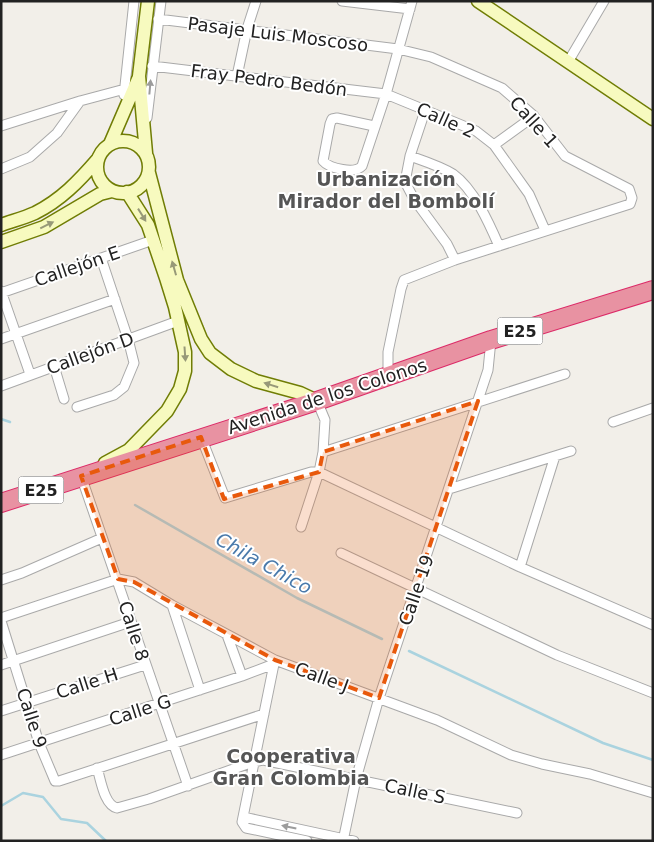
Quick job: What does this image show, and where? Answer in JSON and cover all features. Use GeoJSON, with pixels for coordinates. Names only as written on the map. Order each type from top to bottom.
{"type":"FeatureCollection","features":[{"type":"Feature","properties":{"kind":"highway","name":"Avenida de los Colonos"},"geometry":{"type":"LineString","coordinates":[[1,503],[317,401],[491,340],[652,291]]}},
{"type":"Feature","properties":{"kind":"main road"},"geometry":{"type":"LineString","coordinates":[[148,1],[139,76],[149,174],[177,280],[201,339],[210,353],[231,369],[256,381],[300,393],[317,401]]}},
{"type":"Feature","properties":{"kind":"main road"},"geometry":{"type":"LineString","coordinates":[[483,3],[653,119]]}},
{"type":"Feature","properties":{"kind":"main road"},"geometry":{"type":"LineString","coordinates":[[110,144],[139,76]]}},
{"type":"Feature","properties":{"kind":"main road"},"geometry":{"type":"LineString","coordinates":[[112,191],[101,181],[96,167],[103,149],[118,141],[127,140],[139,146],[146,153]]}},
{"type":"Feature","properties":{"kind":"main road"},"geometry":{"type":"LineString","coordinates":[[1,225],[34,213],[58,200],[78,183],[98,159]]}},
{"type":"Feature","properties":{"kind":"main road"},"geometry":{"type":"LineString","coordinates":[[1,242],[44,227],[100,194],[112,191],[127,192],[139,188],[149,174]]}},
{"type":"Feature","properties":{"kind":"main road"},"geometry":{"type":"LineString","coordinates":[[81,476],[129,450],[148,432],[167,411],[180,389],[185,371],[186,352],[153,240],[148,225],[127,192]]}},
{"type":"Feature","properties":{"kind":"street"},"geometry":{"type":"LineString","coordinates":[[117,125],[125,89],[134,1]]}},
{"type":"Feature","properties":{"kind":"street"},"geometry":{"type":"LineString","coordinates":[[145,136],[160,1]]}},
{"type":"Feature","properties":{"kind":"street"},"geometry":{"type":"LineString","coordinates":[[237,76],[247,29],[256,1]]}},
{"type":"Feature","properties":{"kind":"street"},"geometry":{"type":"LineString","coordinates":[[342,1],[411,5],[386,94],[361,168],[351,170],[328,165],[323,161],[332,119],[337,118],[374,126]]}},
{"type":"Feature","properties":{"kind":"street"},"geometry":{"type":"LineString","coordinates":[[568,62],[604,1]]}},
{"type":"Feature","properties":{"kind":"street","name":"Pasaje Luis Moscoso"},"geometry":{"type":"LineString","coordinates":[[158,18],[398,49]]}},
{"type":"Feature","properties":{"kind":"street","name":"Calle 1"},"geometry":{"type":"LineString","coordinates":[[398,49],[431,57],[502,88],[534,116],[565,156],[629,189],[632,198],[630,204],[545,230]]}},
{"type":"Feature","properties":{"kind":"street","name":"Fray Pedro Bedón"},"geometry":{"type":"LineString","coordinates":[[152,66],[386,94]]}},
{"type":"Feature","properties":{"kind":"street"},"geometry":{"type":"LineString","coordinates":[[1,126],[125,89]]}},
{"type":"Feature","properties":{"kind":"street","name":"Calle 2"},"geometry":{"type":"LineString","coordinates":[[386,94],[476,132],[494,145],[529,194],[545,230]]}},
{"type":"Feature","properties":{"kind":"street"},"geometry":{"type":"LineString","coordinates":[[1,169],[25,160],[37,151],[57,133],[80,101]]}},
{"type":"Feature","properties":{"kind":"street"},"geometry":{"type":"LineString","coordinates":[[425,110],[410,156],[405,178],[406,187],[447,244],[455,260]]}},
{"type":"Feature","properties":{"kind":"street"},"geometry":{"type":"LineString","coordinates":[[494,145],[534,116]]}},
{"type":"Feature","properties":{"kind":"street"},"geometry":{"type":"LineString","coordinates":[[410,156],[444,169],[460,179],[486,215],[499,246]]}},
{"type":"Feature","properties":{"kind":"street"},"geometry":{"type":"LineString","coordinates":[[388,376],[388,352],[400,289],[404,280],[455,260],[545,230]]}},
{"type":"Feature","properties":{"kind":"street","name":"Callejón E"},"geometry":{"type":"LineString","coordinates":[[1,292],[153,240]]}},
{"type":"Feature","properties":{"kind":"street"},"geometry":{"type":"LineString","coordinates":[[77,406],[114,395],[124,387],[134,363],[101,258]]}},
{"type":"Feature","properties":{"kind":"street"},"geometry":{"type":"LineString","coordinates":[[1,292],[30,374]]}},
{"type":"Feature","properties":{"kind":"street"},"geometry":{"type":"LineString","coordinates":[[1,340],[115,299]]}},
{"type":"Feature","properties":{"kind":"street","name":"Callejón D"},"geometry":{"type":"LineString","coordinates":[[1,386],[178,321]]}},
{"type":"Feature","properties":{"kind":"street","name":"Calle 19"},"geometry":{"type":"LineString","coordinates":[[343,840],[356,779],[379,698],[488,370],[491,340]]}},
{"type":"Feature","properties":{"kind":"street"},"geometry":{"type":"LineString","coordinates":[[54,366],[64,399]]}},
{"type":"Feature","properties":{"kind":"street"},"geometry":{"type":"LineString","coordinates":[[323,452],[565,374]]}},
{"type":"Feature","properties":{"kind":"street"},"geometry":{"type":"LineString","coordinates":[[301,527],[320,472],[323,452],[325,420],[317,401]]}},
{"type":"Feature","properties":{"kind":"street"},"geometry":{"type":"LineString","coordinates":[[613,422],[653,408]]}},
{"type":"Feature","properties":{"kind":"street"},"geometry":{"type":"LineString","coordinates":[[201,437],[225,498],[310,472],[320,472],[520,567],[653,625]]}},
{"type":"Feature","properties":{"kind":"street"},"geometry":{"type":"LineString","coordinates":[[449,489],[570,451]]}},
{"type":"Feature","properties":{"kind":"street"},"geometry":{"type":"LineString","coordinates":[[520,567],[555,456]]}},
{"type":"Feature","properties":{"kind":"street","name":"Calle 8"},"geometry":{"type":"LineString","coordinates":[[81,476],[188,786]]}},
{"type":"Feature","properties":{"kind":"street"},"geometry":{"type":"LineString","coordinates":[[1,580],[22,573],[102,538]]}},
{"type":"Feature","properties":{"kind":"street"},"geometry":{"type":"LineString","coordinates":[[341,553],[557,656],[653,693]]}},
{"type":"Feature","properties":{"kind":"street"},"geometry":{"type":"LineString","coordinates":[[1,620],[118,579]]}},
{"type":"Feature","properties":{"kind":"street","name":"Calle J"},"geometry":{"type":"LineString","coordinates":[[118,579],[134,582],[275,662],[437,720],[511,755],[542,764],[590,774],[653,793]]}},
{"type":"Feature","properties":{"kind":"street"},"geometry":{"type":"LineString","coordinates":[[172,605],[200,690]]}},
{"type":"Feature","properties":{"kind":"street","name":"Calle 9"},"geometry":{"type":"LineString","coordinates":[[1,620],[39,743],[53,779],[59,781],[97,768]]}},
{"type":"Feature","properties":{"kind":"street"},"geometry":{"type":"LineString","coordinates":[[1,665],[130,622]]}},
{"type":"Feature","properties":{"kind":"street"},"geometry":{"type":"LineString","coordinates":[[227,634],[242,676]]}},
{"type":"Feature","properties":{"kind":"street"},"geometry":{"type":"LineString","coordinates":[[245,822],[254,762],[275,662]]}},
{"type":"Feature","properties":{"kind":"street","name":"Calle G"},"geometry":{"type":"LineString","coordinates":[[1,755],[242,676],[275,662]]}},
{"type":"Feature","properties":{"kind":"street","name":"Calle H"},"geometry":{"type":"LineString","coordinates":[[1,711],[145,665]]}},
{"type":"Feature","properties":{"kind":"street"},"geometry":{"type":"LineString","coordinates":[[254,762],[122,807],[113,807],[108,802],[97,768],[264,714]]}},
{"type":"Feature","properties":{"kind":"street","name":"Calle S"},"geometry":{"type":"LineString","coordinates":[[254,762],[266,760],[517,813]]}},
{"type":"Feature","properties":{"kind":"street"},"geometry":{"type":"LineString","coordinates":[[245,822],[354,841]]}},
{"type":"Feature","properties":{"kind":"street"},"geometry":{"type":"LineString","coordinates":[[245,822],[306,841]]}},
{"type":"Feature","properties":{"kind":"highlighted area"},"geometry":{"type":"Polygon","coordinates":[[[478,401],[379,698],[275,660],[134,582],[118,579],[81,476],[201,437],[224,499],[319,472],[323,452],[478,401]]]}},
{"type":"Feature","properties":{"kind":"waterway","name":"Chila Chico"},"geometry":{"type":"LineString","coordinates":[[1,419],[10,422]]}},
{"type":"Feature","properties":{"kind":"waterway","name":"Chila Chico"},"geometry":{"type":"LineString","coordinates":[[135,505],[297,598],[382,639]]}},
{"type":"Feature","properties":{"kind":"waterway","name":"Chila Chico"},"geometry":{"type":"LineString","coordinates":[[409,651],[603,743],[653,760]]}},
{"type":"Feature","properties":{"kind":"waterway"},"geometry":{"type":"LineString","coordinates":[[1,806],[23,793],[43,797],[61,819],[87,823],[106,841]]}},
{"type":"Feature","properties":{"kind":"district","name":"Urbanización Mirador del Bombolí"},"geometry":{"type":"Point","coordinates":[386,190]}},
{"type":"Feature","properties":{"kind":"district","name":"Cooperativa Gran Colombia"},"geometry":{"type":"Point","coordinates":[291,767]}}]}
